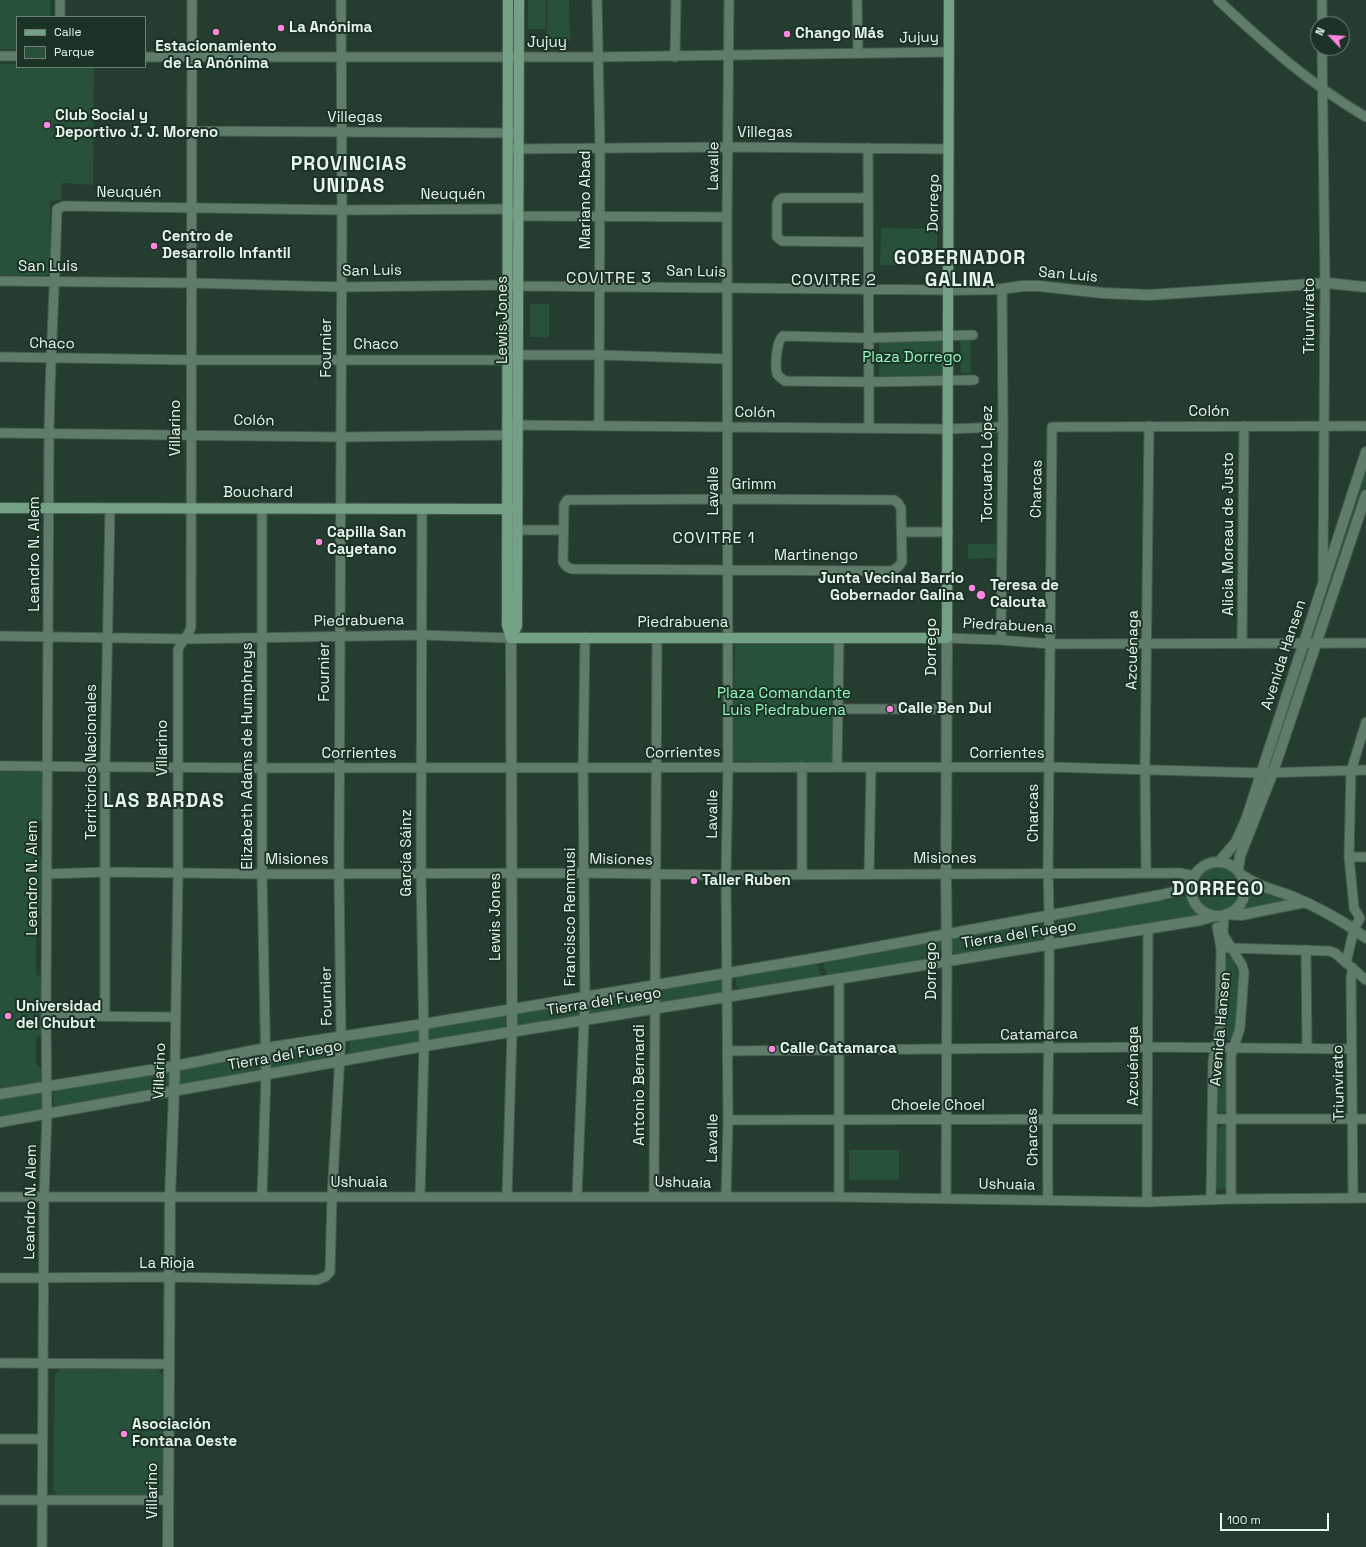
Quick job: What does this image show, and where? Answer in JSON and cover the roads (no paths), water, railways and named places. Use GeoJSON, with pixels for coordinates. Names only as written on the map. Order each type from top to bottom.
{"type":"FeatureCollection","features":[{"type":"Feature","properties":{"kind":"main road","name":"Lewis Jones"},"geometry":{"type":"LineString","coordinates":[[508,0],[508,57],[513,149],[519,216],[506,360],[507,436],[511,510],[518,529],[517,626],[511,638]]}},
{"type":"Feature","properties":{"kind":"main road","name":"Lewis Jones"},"geometry":{"type":"LineString","coordinates":[[513,133],[518,57],[519,0]]}},
{"type":"Feature","properties":{"kind":"main road","name":"Dorrego"},"geometry":{"type":"LineString","coordinates":[[947,638],[949,0]]}},
{"type":"Feature","properties":{"kind":"main road","name":"Lewis Jones"},"geometry":{"type":"LineString","coordinates":[[511,638],[507,625],[507,530],[511,510],[517,435],[518,355],[507,209],[513,149]]}},
{"type":"Feature","properties":{"kind":"main road","name":"Bouchard"},"geometry":{"type":"LineString","coordinates":[[0,508],[340,508],[511,510]]}},
{"type":"Feature","properties":{"kind":"main road","name":"Piedrabuena"},"geometry":{"type":"LineString","coordinates":[[511,638],[947,638]]}},
{"type":"Feature","properties":{"kind":"street"},"geometry":{"type":"LineString","coordinates":[[60,0],[60,16]]}},
{"type":"Feature","properties":{"kind":"street","name":"Villarino"},"geometry":{"type":"LineString","coordinates":[[168,1547],[170,1197],[175,1091],[178,873],[178,650],[190,632],[191,627],[192,0]]}},
{"type":"Feature","properties":{"kind":"street","name":"Fournier"},"geometry":{"type":"LineString","coordinates":[[330,1272],[332,1197],[341,1062],[339,636],[342,210],[340,58],[341,0]]}},
{"type":"Feature","properties":{"kind":"street","name":"Mariano Abad"},"geometry":{"type":"LineString","coordinates":[[597,0],[600,148],[601,356],[599,424]]}},
{"type":"Feature","properties":{"kind":"street"},"geometry":{"type":"LineString","coordinates":[[675,57],[676,0]]}},
{"type":"Feature","properties":{"kind":"street","name":"Lavalle"},"geometry":{"type":"LineString","coordinates":[[726,1197],[728,1120],[726,875],[728,767],[727,217],[729,0]]}},
{"type":"Feature","properties":{"kind":"street"},"geometry":{"type":"LineString","coordinates":[[857,0],[858,54]]}},
{"type":"Feature","properties":{"kind":"street"},"geometry":{"type":"LineString","coordinates":[[1218,0],[1265,44],[1323,90],[1366,117]]}},
{"type":"Feature","properties":{"kind":"street"},"geometry":{"type":"LineString","coordinates":[[1322,0],[1322,16]]}},
{"type":"Feature","properties":{"kind":"street","name":"Jujuy"},"geometry":{"type":"LineString","coordinates":[[146,57],[597,58],[949,52]]}},
{"type":"Feature","properties":{"kind":"street"},"geometry":{"type":"LineString","coordinates":[[0,56],[16,56]]}},
{"type":"Feature","properties":{"kind":"street","name":"Triunvirato"},"geometry":{"type":"LineString","coordinates":[[1322,56],[1324,283],[1323,584]]}},
{"type":"Feature","properties":{"kind":"street","name":"Villegas"},"geometry":{"type":"LineString","coordinates":[[192,132],[513,133]]}},
{"type":"Feature","properties":{"kind":"street","name":"Villegas"},"geometry":{"type":"LineString","coordinates":[[513,149],[728,147],[949,149]]}},
{"type":"Feature","properties":{"kind":"street"},"geometry":{"type":"LineString","coordinates":[[868,148],[869,428]]}},
{"type":"Feature","properties":{"kind":"street"},"geometry":{"type":"LineString","coordinates":[[867,198],[782,198],[777,204],[777,237],[782,241],[868,242]]}},
{"type":"Feature","properties":{"kind":"street","name":"Neuquén"},"geometry":{"type":"LineString","coordinates":[[57,209],[64,206],[342,210],[507,209],[519,216],[727,217]]}},
{"type":"Feature","properties":{"kind":"street","name":"Leandro N. Alem"},"geometry":{"type":"LineString","coordinates":[[42,1547],[44,1197],[47,1114],[46,1016],[48,874],[47,767],[49,434],[50,358],[55,282],[57,209]]}},
{"type":"Feature","properties":{"kind":"street","name":"San Luis"},"geometry":{"type":"LineString","coordinates":[[0,281],[192,283],[341,287],[512,285],[948,290],[1002,289],[1022,286],[1039,286],[1103,293],[1173,294],[1324,283],[1366,287]]}},
{"type":"Feature","properties":{"kind":"street","name":"Torcuarto López"},"geometry":{"type":"LineString","coordinates":[[1001,640],[1003,427],[1002,289]]}},
{"type":"Feature","properties":{"kind":"street"},"geometry":{"type":"LineString","coordinates":[[973,335],[869,338],[783,336],[779,339],[777,344],[777,373],[780,378],[785,380],[869,382],[974,380]]}},
{"type":"Feature","properties":{"kind":"street","name":"Chaco"},"geometry":{"type":"LineString","coordinates":[[0,357],[192,360],[506,360],[518,355],[727,359]]}},
{"type":"Feature","properties":{"kind":"street","name":"Colón"},"geometry":{"type":"LineString","coordinates":[[507,425],[599,424],[948,429],[1003,427]]}},
{"type":"Feature","properties":{"kind":"street","name":"Azcuénaga"},"geometry":{"type":"LineString","coordinates":[[1146,873],[1145,769],[1149,426]]}},
{"type":"Feature","properties":{"kind":"street","name":"Alicia Moreau de Justo"},"geometry":{"type":"LineString","coordinates":[[1242,643],[1244,426]]}},
{"type":"Feature","properties":{"kind":"street","name":"Colón"},"geometry":{"type":"LineString","coordinates":[[1052,427],[1366,426]]}},
{"type":"Feature","properties":{"kind":"street","name":"Charcas"},"geometry":{"type":"LineString","coordinates":[[1048,1200],[1047,1049],[1050,946],[1048,872],[1052,427]]}},
{"type":"Feature","properties":{"kind":"street","name":"Colón"},"geometry":{"type":"LineString","coordinates":[[0,433],[191,434],[340,437],[517,435]]}},
{"type":"Feature","properties":{"kind":"street","name":"Avenida Hansen"},"geometry":{"type":"LineString","coordinates":[[1218,862],[1236,842],[1246,820],[1260,773],[1366,452]]}},
{"type":"Feature","properties":{"kind":"street","name":"Avenida Hansen"},"geometry":{"type":"LineString","coordinates":[[1239,872],[1240,856],[1273,772],[1366,495]]}},
{"type":"Feature","properties":{"kind":"street","name":"Grimm"},"geometry":{"type":"LineString","coordinates":[[563,530],[564,505],[567,500],[728,499],[894,500],[898,502],[901,508],[902,532]]}},
{"type":"Feature","properties":{"kind":"street","name":"Elizabeth Adams de Humphreys"},"geometry":{"type":"LineString","coordinates":[[262,508],[262,874],[266,1048],[262,1197]]}},
{"type":"Feature","properties":{"kind":"street","name":"Territorios Nacionales"},"geometry":{"type":"LineString","coordinates":[[105,1016],[105,767],[110,509]]}},
{"type":"Feature","properties":{"kind":"street","name":"García Sáinz"},"geometry":{"type":"LineString","coordinates":[[420,1196],[424,1046],[421,874],[422,509]]}},
{"type":"Feature","properties":{"kind":"street"},"geometry":{"type":"LineString","coordinates":[[507,530],[563,530]]}},
{"type":"Feature","properties":{"kind":"street","name":"Martinengo"},"geometry":{"type":"LineString","coordinates":[[563,530],[563,562],[567,567],[572,569],[892,571],[902,562],[902,532]]}},
{"type":"Feature","properties":{"kind":"street"},"geometry":{"type":"LineString","coordinates":[[902,532],[948,532]]}},
{"type":"Feature","properties":{"kind":"street","name":"Piedrabuena"},"geometry":{"type":"LineString","coordinates":[[0,636],[185,638],[422,635],[511,638]]}},
{"type":"Feature","properties":{"kind":"street","name":"Francisco Remmusi"},"geometry":{"type":"LineString","coordinates":[[577,1196],[585,997],[583,768],[585,637]]}},
{"type":"Feature","properties":{"kind":"street","name":"Lewis Jones"},"geometry":{"type":"LineString","coordinates":[[507,1196],[512,1032],[511,638]]}},
{"type":"Feature","properties":{"kind":"street","name":"Antonio Bernardi"},"geometry":{"type":"LineString","coordinates":[[654,1196],[655,768],[657,638]]}},
{"type":"Feature","properties":{"kind":"street"},"geometry":{"type":"LineString","coordinates":[[837,767],[839,638]]}},
{"type":"Feature","properties":{"kind":"street","name":"Piedrabuena"},"geometry":{"type":"LineString","coordinates":[[947,638],[1050,644],[1366,643]]}},
{"type":"Feature","properties":{"kind":"street","name":"Dorrego"},"geometry":{"type":"LineString","coordinates":[[946,1198],[948,1120],[946,873],[947,638]]}},
{"type":"Feature","properties":{"kind":"street"},"geometry":{"type":"LineString","coordinates":[[839,709],[947,709]]}},
{"type":"Feature","properties":{"kind":"street","name":"Triunvirato"},"geometry":{"type":"LineString","coordinates":[[1353,1198],[1354,1119],[1351,978],[1349,966],[1354,929],[1363,917],[1354,908],[1349,857],[1351,770],[1366,722]]}},
{"type":"Feature","properties":{"kind":"street","name":"Corrientes"},"geometry":{"type":"LineString","coordinates":[[0,766],[178,768],[1049,767],[1260,773],[1366,770]]}},
{"type":"Feature","properties":{"kind":"street"},"geometry":{"type":"LineString","coordinates":[[802,767],[802,874]]}},
{"type":"Feature","properties":{"kind":"street"},"geometry":{"type":"LineString","coordinates":[[869,874],[871,768]]}},
{"type":"Feature","properties":{"kind":"street"},"geometry":{"type":"LineString","coordinates":[[1349,857],[1366,857]]}},
{"type":"Feature","properties":{"kind":"street"},"geometry":{"type":"LineString","coordinates":[[1305,902],[1241,915],[1220,915],[1201,910],[1196,905],[1191,892],[1192,880],[1204,865],[1218,862],[1226,863],[1258,886],[1305,902],[1332,914],[1366,938]]}},
{"type":"Feature","properties":{"kind":"street","name":"Misiones"},"geometry":{"type":"LineString","coordinates":[[48,874],[105,872],[262,874],[585,873],[726,875],[1048,872],[1180,873],[1192,880]]}},
{"type":"Feature","properties":{"kind":"street"},"geometry":{"type":"LineString","coordinates":[[1220,915],[1240,905],[1243,897],[1244,881],[1239,872]]}},
{"type":"Feature","properties":{"kind":"street","name":"Tierra del Fuego"},"geometry":{"type":"LineString","coordinates":[[0,1094],[175,1066],[266,1048],[424,1024],[947,935],[1161,896],[1177,891],[1192,880]]}},
{"type":"Feature","properties":{"kind":"street","name":"Avenida Hansen"},"geometry":{"type":"LineString","coordinates":[[1220,915],[1223,934],[1244,972],[1240,1028],[1232,1049],[1230,1119],[1231,1199]]}},
{"type":"Feature","properties":{"kind":"street","name":"Avenida Hansen"},"geometry":{"type":"LineString","coordinates":[[1211,1200],[1213,1118],[1212,1060],[1220,1028],[1221,948],[1217,932],[1220,915]]}},
{"type":"Feature","properties":{"kind":"street","name":"Tierra del Fuego"},"geometry":{"type":"LineString","coordinates":[[0,1122],[424,1046],[584,1022],[654,1009],[947,961],[1050,946],[1201,920],[1220,915]]}},
{"type":"Feature","properties":{"kind":"street","name":"Azcuénaga"},"geometry":{"type":"LineString","coordinates":[[1147,1202],[1148,929]]}},
{"type":"Feature","properties":{"kind":"street"},"geometry":{"type":"LineString","coordinates":[[1221,948],[1329,951],[1335,953],[1366,980]]}},
{"type":"Feature","properties":{"kind":"street"},"geometry":{"type":"LineString","coordinates":[[1306,950],[1307,1049]]}},
{"type":"Feature","properties":{"kind":"street"},"geometry":{"type":"LineString","coordinates":[[839,979],[839,1197]]}},
{"type":"Feature","properties":{"kind":"street"},"geometry":{"type":"LineString","coordinates":[[46,1016],[176,1017]]}},
{"type":"Feature","properties":{"kind":"street","name":"Catamarca"},"geometry":{"type":"LineString","coordinates":[[727,1051],[1148,1047],[1215,1049],[1352,1049]]}},
{"type":"Feature","properties":{"kind":"street"},"geometry":{"type":"LineString","coordinates":[[1213,1118],[1366,1119]]}},
{"type":"Feature","properties":{"kind":"street","name":"Choele Choel"},"geometry":{"type":"LineString","coordinates":[[728,1120],[839,1121],[1147,1119]]}},
{"type":"Feature","properties":{"kind":"street","name":"Ushuaia"},"geometry":{"type":"LineString","coordinates":[[0,1197],[654,1196],[946,1198],[1147,1202],[1231,1199],[1366,1198]]}},
{"type":"Feature","properties":{"kind":"street","name":"La Rioja"},"geometry":{"type":"LineString","coordinates":[[0,1278],[169,1277],[317,1280],[325,1277],[330,1272]]}},
{"type":"Feature","properties":{"kind":"street"},"geometry":{"type":"LineString","coordinates":[[0,1363],[169,1364]]}},
{"type":"Feature","properties":{"kind":"street"},"geometry":{"type":"LineString","coordinates":[[0,1438],[43,1439]]}},
{"type":"Feature","properties":{"kind":"street"},"geometry":{"type":"LineString","coordinates":[[0,1500],[168,1500]]}},
{"type":"Feature","properties":{"kind":"place","name":"La Anónima"},"geometry":{"type":"Point","coordinates":[281,28]}},
{"type":"Feature","properties":{"kind":"place","name":"Estacionamiento de La Anónima"},"geometry":{"type":"Point","coordinates":[216,32]}},
{"type":"Feature","properties":{"kind":"place","name":"Chango Más"},"geometry":{"type":"Point","coordinates":[787,34]}},
{"type":"Feature","properties":{"kind":"place","name":"Club Social y Deportivo J. J. Moreno"},"geometry":{"type":"Point","coordinates":[47,125]}},
{"type":"Feature","properties":{"kind":"place","name":"Centro de Desarrollo Infantil"},"geometry":{"type":"Point","coordinates":[154,246]}},
{"type":"Feature","properties":{"kind":"place","name":"Capilla San Cayetano"},"geometry":{"type":"Point","coordinates":[319,542]}},
{"type":"Feature","properties":{"kind":"place","name":"Junta Vecinal Barrio Gobernador Galina"},"geometry":{"type":"Point","coordinates":[972,588]}},
{"type":"Feature","properties":{"kind":"place","name":"Teresa de Calcuta"},"geometry":{"type":"Point","coordinates":[981,595]}},
{"type":"Feature","properties":{"kind":"place","name":"Calle Ben Dul"},"geometry":{"type":"Point","coordinates":[890,709]}},
{"type":"Feature","properties":{"kind":"place","name":"Taller Ruben"},"geometry":{"type":"Point","coordinates":[694,881]}},
{"type":"Feature","properties":{"kind":"place","name":"Universidad del Chubut"},"geometry":{"type":"Point","coordinates":[8,1016]}},
{"type":"Feature","properties":{"kind":"place","name":"Calle Catamarca"},"geometry":{"type":"Point","coordinates":[772,1049]}},
{"type":"Feature","properties":{"kind":"place","name":"Asociación Fontana Oeste"},"geometry":{"type":"Point","coordinates":[124,1434]}},
{"type":"Feature","properties":{"kind":"district","name":"PROVINCIAS UNIDAS"},"geometry":{"type":"Point","coordinates":[349,176]}},
{"type":"Feature","properties":{"kind":"district","name":"GOBERNADOR GALINA"},"geometry":{"type":"Point","coordinates":[960,270]}},
{"type":"Feature","properties":{"kind":"district","name":"COVITRE 3"},"geometry":{"type":"Point","coordinates":[609,279]}},
{"type":"Feature","properties":{"kind":"district","name":"COVITRE 2"},"geometry":{"type":"Point","coordinates":[834,281]}},
{"type":"Feature","properties":{"kind":"district","name":"COVITRE 1"},"geometry":{"type":"Point","coordinates":[714,539]}},
{"type":"Feature","properties":{"kind":"district","name":"LAS BARDAS"},"geometry":{"type":"Point","coordinates":[164,802]}},
{"type":"Feature","properties":{"kind":"district","name":"DORREGO"},"geometry":{"type":"Point","coordinates":[1218,890]}},
{"type":"Feature","properties":{"kind":"park label","name":"Plaza Dorrego"},"geometry":{"type":"Point","coordinates":[912,358]}},
{"type":"Feature","properties":{"kind":"park label","name":"Plaza Comandante Luis Piedrabuena"},"geometry":{"type":"Point","coordinates":[784,702]}}]}
